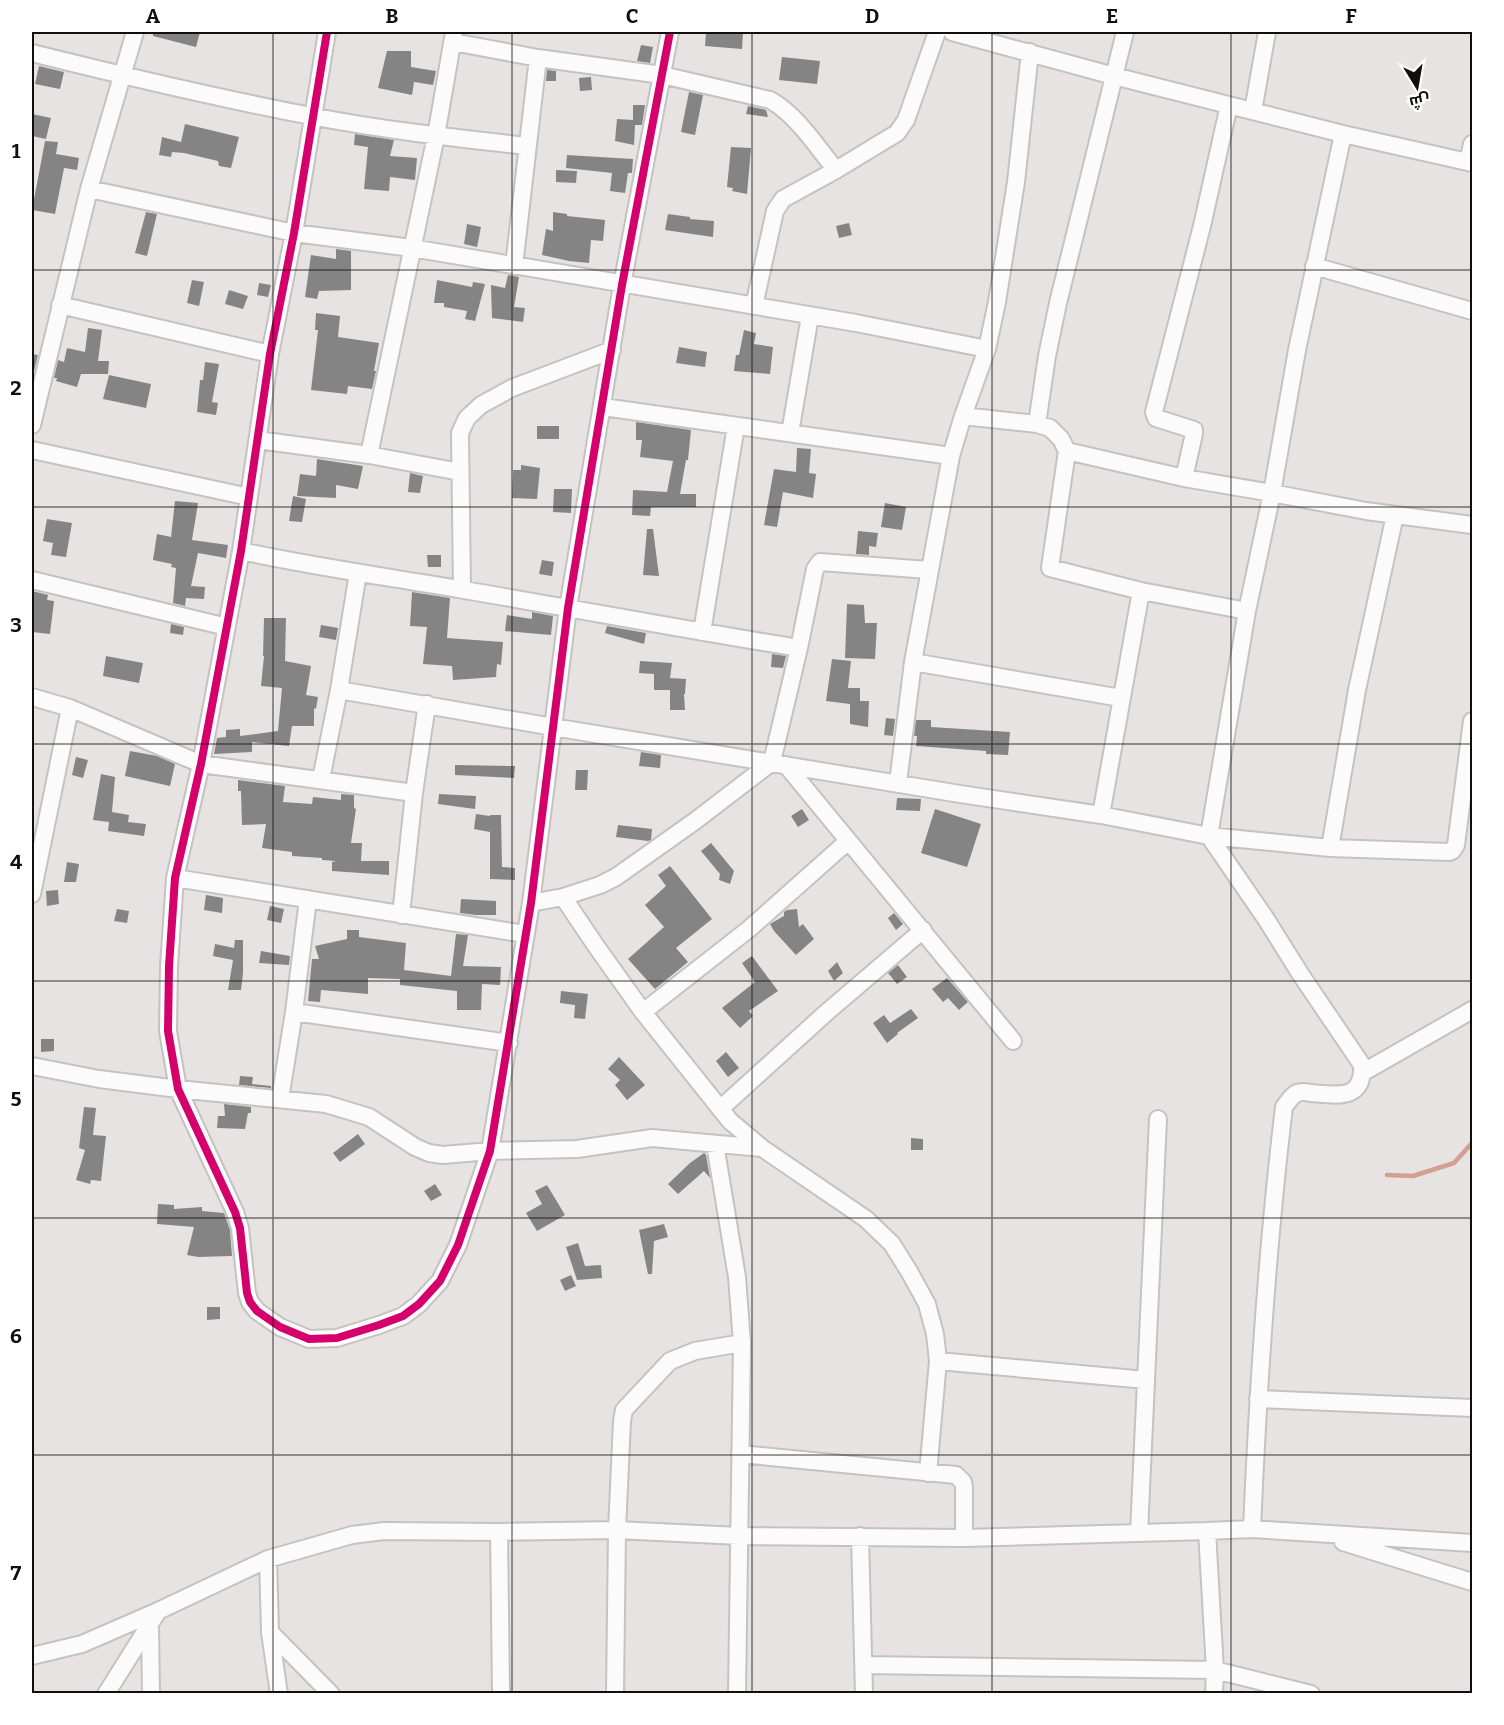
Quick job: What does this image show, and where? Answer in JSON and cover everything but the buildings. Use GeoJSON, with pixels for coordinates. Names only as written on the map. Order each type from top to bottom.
{"type":"FeatureCollection","features":[{"type":"Feature","properties":{"kind":"street"},"geometry":{"type":"LineString","coordinates":[[32,425],[89,189],[135,32]]}},
{"type":"Feature","properties":{"kind":"street"},"geometry":{"type":"LineString","coordinates":[[327,32],[294,233],[270,354],[241,550],[201,764],[175,878],[169,966],[168,1031],[178,1089],[235,1212],[240,1228],[250,1302],[256,1311],[280,1327],[309,1339],[337,1338],[379,1325],[402,1316],[419,1304],[440,1281],[458,1245],[490,1151],[531,903],[568,608],[622,285],[670,32]]}},
{"type":"Feature","properties":{"kind":"street"},"geometry":{"type":"LineString","coordinates":[[754,306],[778,204],[897,133],[906,120],[937,32]]}},
{"type":"Feature","properties":{"kind":"street"},"geometry":{"type":"LineString","coordinates":[[952,32],[985,36],[1030,52],[1114,76],[1343,134],[1470,162],[1473,144]]}},
{"type":"Feature","properties":{"kind":"street"},"geometry":{"type":"LineString","coordinates":[[1037,424],[1058,303],[1125,32]]}},
{"type":"Feature","properties":{"kind":"street"},"geometry":{"type":"LineString","coordinates":[[1253,111],[1267,32]]}},
{"type":"Feature","properties":{"kind":"street"},"geometry":{"type":"LineString","coordinates":[[369,455],[436,135],[453,37],[538,58],[662,75],[770,100],[790,115],[836,170]]}},
{"type":"Feature","properties":{"kind":"street"},"geometry":{"type":"LineString","coordinates":[[898,783],[913,663],[951,456],[987,349],[1008,238],[1030,52]]}},
{"type":"Feature","properties":{"kind":"street"},"geometry":{"type":"LineString","coordinates":[[32,53],[122,76],[313,117],[527,146]]}},
{"type":"Feature","properties":{"kind":"street"},"geometry":{"type":"LineString","coordinates":[[514,266],[538,58]]}},
{"type":"Feature","properties":{"kind":"street"},"geometry":{"type":"LineString","coordinates":[[1184,478],[1194,430],[1156,417],[1154,412],[1202,226],[1229,105]]}},
{"type":"Feature","properties":{"kind":"street"},"geometry":{"type":"LineString","coordinates":[[1252,1529],[1267,1278],[1284,1107],[1290,1099],[1301,1092],[1342,1095],[1350,1092],[1357,1086],[1362,1074],[1362,1065],[1209,836],[1247,611],[1272,493],[1282,429],[1314,266],[1343,134]]}},
{"type":"Feature","properties":{"kind":"street"},"geometry":{"type":"LineString","coordinates":[[89,189],[294,233],[412,248],[754,306],[987,349]]}},
{"type":"Feature","properties":{"kind":"street"},"geometry":{"type":"LineString","coordinates":[[1314,266],[1473,310]]}},
{"type":"Feature","properties":{"kind":"street"},"geometry":{"type":"LineString","coordinates":[[60,304],[270,354]]}},
{"type":"Feature","properties":{"kind":"street"},"geometry":{"type":"LineString","coordinates":[[790,434],[810,316]]}},
{"type":"Feature","properties":{"kind":"street"},"geometry":{"type":"LineString","coordinates":[[462,589],[460,433],[467,418],[481,405],[512,388],[612,350]]}},
{"type":"Feature","properties":{"kind":"street"},"geometry":{"type":"LineString","coordinates":[[603,407],[951,456]]}},
{"type":"Feature","properties":{"kind":"street"},"geometry":{"type":"LineString","coordinates":[[963,416],[1037,424],[1050,428],[1056,433],[1067,451],[1049,567],[1141,591],[1247,611]]}},
{"type":"Feature","properties":{"kind":"street"},"geometry":{"type":"LineString","coordinates":[[702,633],[736,426]]}},
{"type":"Feature","properties":{"kind":"street"},"geometry":{"type":"LineString","coordinates":[[258,440],[369,455],[459,472]]}},
{"type":"Feature","properties":{"kind":"street"},"geometry":{"type":"LineString","coordinates":[[32,450],[249,497]]}},
{"type":"Feature","properties":{"kind":"street"},"geometry":{"type":"LineString","coordinates":[[1067,451],[1184,478],[1366,512],[1473,525]]}},
{"type":"Feature","properties":{"kind":"street"},"geometry":{"type":"LineString","coordinates":[[1330,848],[1357,690],[1395,515]]}},
{"type":"Feature","properties":{"kind":"street"},"geometry":{"type":"LineString","coordinates":[[241,550],[302,564],[462,589],[702,633],[799,648]]}},
{"type":"Feature","properties":{"kind":"street"},"geometry":{"type":"LineString","coordinates":[[531,903],[563,897],[616,878],[779,763],[815,569],[820,562],[929,570]]}},
{"type":"Feature","properties":{"kind":"street"},"geometry":{"type":"LineString","coordinates":[[321,779],[339,690],[358,573]]}},
{"type":"Feature","properties":{"kind":"street"},"geometry":{"type":"LineString","coordinates":[[32,580],[227,627]]}},
{"type":"Feature","properties":{"kind":"street"},"geometry":{"type":"LineString","coordinates":[[1101,814],[1141,591]]}},
{"type":"Feature","properties":{"kind":"street"},"geometry":{"type":"LineString","coordinates":[[913,663],[1121,698]]}},
{"type":"Feature","properties":{"kind":"street"},"geometry":{"type":"LineString","coordinates":[[339,690],[553,727],[1101,814],[1209,836],[1330,848],[1452,850],[1456,845],[1473,721]]}},
{"type":"Feature","properties":{"kind":"street"},"geometry":{"type":"LineString","coordinates":[[32,697],[70,708],[201,764],[414,793]]}},
{"type":"Feature","properties":{"kind":"street"},"geometry":{"type":"LineString","coordinates":[[400,915],[427,704]]}},
{"type":"Feature","properties":{"kind":"street"},"geometry":{"type":"LineString","coordinates":[[32,894],[70,708]]}},
{"type":"Feature","properties":{"kind":"street"},"geometry":{"type":"LineString","coordinates":[[779,763],[848,841],[1014,1041]]}},
{"type":"Feature","properties":{"kind":"street"},"geometry":{"type":"LineString","coordinates":[[643,1012],[749,929],[848,841]]}},
{"type":"Feature","properties":{"kind":"street"},"geometry":{"type":"LineString","coordinates":[[175,878],[525,934]]}},
{"type":"Feature","properties":{"kind":"street"},"geometry":{"type":"LineString","coordinates":[[563,897],[643,1012],[720,1109],[744,1135],[866,1219],[892,1244],[927,1304],[935,1334],[938,1361],[928,1473]]}},
{"type":"Feature","properties":{"kind":"street"},"geometry":{"type":"LineString","coordinates":[[280,1099],[294,1012],[308,899]]}},
{"type":"Feature","properties":{"kind":"street"},"geometry":{"type":"LineString","coordinates":[[720,1109],[923,930]]}},
{"type":"Feature","properties":{"kind":"street"},"geometry":{"type":"LineString","coordinates":[[1362,1074],[1473,1010]]}},
{"type":"Feature","properties":{"kind":"street"},"geometry":{"type":"LineString","coordinates":[[294,1012],[509,1043]]}},
{"type":"Feature","properties":{"kind":"street"},"geometry":{"type":"LineString","coordinates":[[32,1066],[99,1079],[326,1104],[369,1117],[414,1147],[443,1155],[490,1151],[577,1149],[652,1138],[762,1148]]}},
{"type":"Feature","properties":{"kind":"street"},"geometry":{"type":"LineString","coordinates":[[1139,1533],[1158,1119]]}},
{"type":"Feature","properties":{"kind":"street"},"geometry":{"type":"LineString","coordinates":[[715,1144],[737,1277],[742,1343],[737,1694]]}},
{"type":"Feature","properties":{"kind":"street"},"geometry":{"type":"LineString","coordinates":[[615,1694],[617,1530],[624,1410],[670,1361],[695,1352],[742,1343]]}},
{"type":"Feature","properties":{"kind":"street"},"geometry":{"type":"LineString","coordinates":[[938,1361],[1146,1380]]}},
{"type":"Feature","properties":{"kind":"street"},"geometry":{"type":"LineString","coordinates":[[1258,1399],[1473,1408]]}},
{"type":"Feature","properties":{"kind":"street"},"geometry":{"type":"LineString","coordinates":[[740,1454],[956,1474],[963,1482],[964,1538]]}},
{"type":"Feature","properties":{"kind":"street"},"geometry":{"type":"LineString","coordinates":[[32,1656],[82,1644],[154,1618],[267,1559],[352,1536],[384,1531],[617,1530],[738,1536],[964,1538],[1252,1529],[1473,1543]]}},
{"type":"Feature","properties":{"kind":"street"},"geometry":{"type":"LineString","coordinates":[[1207,1531],[1215,1670],[1214,1694]]}},
{"type":"Feature","properties":{"kind":"street"},"geometry":{"type":"LineString","coordinates":[[499,1532],[501,1694]]}},
{"type":"Feature","properties":{"kind":"street"},"geometry":{"type":"LineString","coordinates":[[1319,1534],[1473,1582]]}},
{"type":"Feature","properties":{"kind":"street"},"geometry":{"type":"LineString","coordinates":[[860,1536],[864,1694]]}},
{"type":"Feature","properties":{"kind":"street"},"geometry":{"type":"LineString","coordinates":[[267,1559],[270,1632],[279,1694]]}},
{"type":"Feature","properties":{"kind":"street"},"geometry":{"type":"LineString","coordinates":[[106,1694],[154,1618]]}},
{"type":"Feature","properties":{"kind":"street"},"geometry":{"type":"LineString","coordinates":[[151,1694],[154,1618]]}},
{"type":"Feature","properties":{"kind":"street"},"geometry":{"type":"LineString","coordinates":[[270,1632],[332,1694]]}},
{"type":"Feature","properties":{"kind":"street"},"geometry":{"type":"LineString","coordinates":[[864,1665],[1215,1670],[1311,1694]]}},
{"type":"Feature","properties":{"kind":"waterway"},"geometry":{"type":"LineString","coordinates":[[1387,1175],[1413,1176],[1454,1163],[1472,1143]]}},
{"type":"Feature","properties":{"kind":"cycle path"},"geometry":{"type":"LineString","coordinates":[[327,32],[294,233],[270,354],[241,551],[201,764],[175,878],[169,966],[168,1031],[178,1089],[235,1212],[240,1228],[250,1302],[257,1311],[280,1327],[309,1339],[337,1338],[379,1325],[403,1316],[419,1304],[440,1281],[458,1245],[490,1151],[531,903],[568,608],[622,285],[670,32]]}}]}
